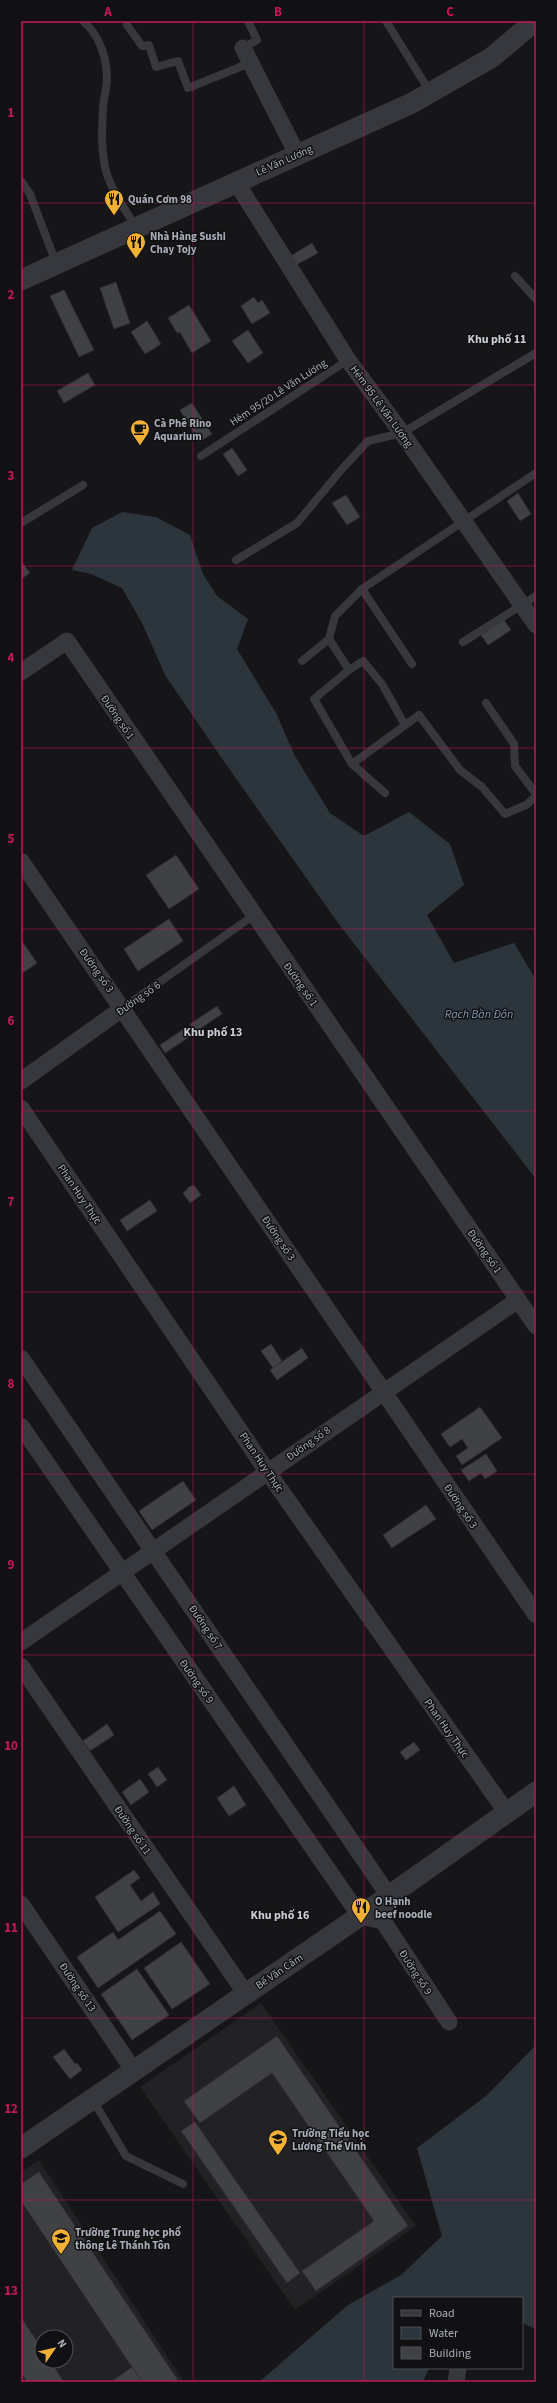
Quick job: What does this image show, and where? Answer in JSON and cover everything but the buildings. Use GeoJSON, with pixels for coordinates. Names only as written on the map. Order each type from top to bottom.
{"type":"FeatureCollection","features":[{"type":"Feature","properties":{"kind":"street","name":"Lê Văn Lương"},"geometry":{"type":"LineString","coordinates":[[21,280],[431,94],[491,58],[535,21]]}},
{"type":"Feature","properties":{"kind":"street"},"geometry":{"type":"LineString","coordinates":[[243,48],[297,154]]}},
{"type":"Feature","properties":{"kind":"street","name":"Hẻm 95 Lê Văn Lương"},"geometry":{"type":"LineString","coordinates":[[236,182],[348,360],[402,433],[536,625]]}},
{"type":"Feature","properties":{"kind":"street","name":"Đường số 1"},"geometry":{"type":"LineString","coordinates":[[21,672],[67,641],[536,1326]]}},
{"type":"Feature","properties":{"kind":"street","name":"Đường số 3"},"geometry":{"type":"LineString","coordinates":[[21,861],[123,1008],[536,1615]]}},
{"type":"Feature","properties":{"kind":"street","name":"Đường số 6"},"geometry":{"type":"LineString","coordinates":[[21,1081],[123,1008]]}},
{"type":"Feature","properties":{"kind":"street","name":"Phan Huy Thực"},"geometry":{"type":"LineString","coordinates":[[21,1108],[268,1471],[507,1813]]}},
{"type":"Feature","properties":{"kind":"street","name":"Đường số 8"},"geometry":{"type":"LineString","coordinates":[[21,1642],[383,1391],[518,1300]]}},
{"type":"Feature","properties":{"kind":"street","name":"Đường số 7"},"geometry":{"type":"LineString","coordinates":[[21,1358],[154,1550],[388,1896]]}},
{"type":"Feature","properties":{"kind":"street","name":"Đường số 9"},"geometry":{"type":"LineString","coordinates":[[21,1426],[360,1916]]}},
{"type":"Feature","properties":{"kind":"street","name":"Đường số 11"},"geometry":{"type":"LineString","coordinates":[[21,1666],[246,1994]]}},
{"type":"Feature","properties":{"kind":"street","name":"Bế Văn Cấm"},"geometry":{"type":"LineString","coordinates":[[21,2148],[360,1916],[536,1792]]}},
{"type":"Feature","properties":{"kind":"street"},"geometry":{"type":"LineString","coordinates":[[360,1916],[384,1921],[388,1896]]}},
{"type":"Feature","properties":{"kind":"street","name":"Đường số 13"},"geometry":{"type":"LineString","coordinates":[[21,1904],[134,2071]]}},
{"type":"Feature","properties":{"kind":"street","name":"Đường số 9"},"geometry":{"type":"LineString","coordinates":[[384,1921],[449,2022]]}},
{"type":"Feature","properties":{"kind":"street"},"geometry":{"type":"LineString","coordinates":[[456,2382],[458,2369]]}},
{"type":"Feature","properties":{"kind":"lane"},"geometry":{"type":"LineString","coordinates":[[83,21],[90,27],[99,43],[105,60],[107,79],[103,107],[102,136],[105,168],[114,192],[136,228]]}},
{"type":"Feature","properties":{"kind":"lane"},"geometry":{"type":"LineString","coordinates":[[243,48],[257,40],[248,21]]}},
{"type":"Feature","properties":{"kind":"lane"},"geometry":{"type":"LineString","coordinates":[[386,21],[431,94]]}},
{"type":"Feature","properties":{"kind":"lane"},"geometry":{"type":"LineString","coordinates":[[127,25],[142,46],[149,45],[156,67],[178,61],[188,88],[250,63]]}},
{"type":"Feature","properties":{"kind":"lane"},"geometry":{"type":"LineString","coordinates":[[21,181],[30,194],[56,263]]}},
{"type":"Feature","properties":{"kind":"lane"},"geometry":{"type":"LineString","coordinates":[[515,276],[536,299]]}},
{"type":"Feature","properties":{"kind":"lane"},"geometry":{"type":"LineString","coordinates":[[236,560],[297,523],[342,469],[368,441],[402,433],[536,353]]}},
{"type":"Feature","properties":{"kind":"lane","name":"Hẻm 95/20 Lê Văn Lương"},"geometry":{"type":"LineString","coordinates":[[201,456],[348,360]]}},
{"type":"Feature","properties":{"kind":"lane"},"geometry":{"type":"LineString","coordinates":[[302,661],[329,639],[335,616],[362,589],[536,474]]}},
{"type":"Feature","properties":{"kind":"lane"},"geometry":{"type":"LineString","coordinates":[[21,523],[84,485]]}},
{"type":"Feature","properties":{"kind":"lane"},"geometry":{"type":"LineString","coordinates":[[362,589],[412,664]]}},
{"type":"Feature","properties":{"kind":"lane"},"geometry":{"type":"LineString","coordinates":[[463,642],[536,596]]}},
{"type":"Feature","properties":{"kind":"lane"},"geometry":{"type":"LineString","coordinates":[[329,639],[349,670]]}},
{"type":"Feature","properties":{"kind":"lane"},"geometry":{"type":"LineString","coordinates":[[385,793],[352,764],[314,699],[349,670],[363,661],[382,684],[405,725]]}},
{"type":"Feature","properties":{"kind":"lane"},"geometry":{"type":"LineString","coordinates":[[352,764],[419,715],[460,770],[482,787],[505,814],[526,805],[536,795],[515,766],[514,744],[486,702]]}},
{"type":"Feature","properties":{"kind":"lane","name":"Đường số 6"},"geometry":{"type":"LineString","coordinates":[[123,1008],[254,916]]}},
{"type":"Feature","properties":{"kind":"lane"},"geometry":{"type":"LineString","coordinates":[[92,2100],[126,2156],[183,2184]]}},
{"type":"Feature","properties":{"kind":"shaded area","name":"Trường Tiểu học Lương Thế Vinh"},"geometry":{"type":"Polygon","coordinates":[[[261,2003],[416,2226],[295,2310],[140,2087],[261,2003]]]}},
{"type":"Feature","properties":{"kind":"shaded area","name":"Trường Trung học phổ thông Lê Thánh Tôn"},"geometry":{"type":"Polygon","coordinates":[[[39,2160],[184,2382],[21,2382],[21,2172],[39,2160]]]}},
{"type":"Feature","properties":{"kind":"water","name":"Rạch Bần Đôn"},"geometry":{"type":"Polygon","coordinates":[[[122,512],[156,517],[190,535],[203,574],[217,596],[248,619],[237,649],[276,713],[295,756],[330,813],[364,836],[409,812],[450,844],[464,885],[427,915],[454,963],[514,943],[536,980],[536,1179],[338,923],[223,760],[165,675],[142,623],[122,588],[91,574],[72,570],[92,528],[122,512]]]}},
{"type":"Feature","properties":{"kind":"water"},"geometry":{"type":"Polygon","coordinates":[[[536,2045],[536,2329],[523,2323],[523,2297],[393,2297],[393,2369],[429,2369],[423,2382],[259,2382],[348,2305],[401,2275],[442,2236],[417,2148],[486,2096],[536,2045]]]}},
{"type":"Feature","properties":{"kind":"place","name":"Quán Cơm 98"},"geometry":{"type":"Point","coordinates":[114,216]}},
{"type":"Feature","properties":{"kind":"place","name":"Nhà Hàng Sushi Chay Tojy"},"geometry":{"type":"Point","coordinates":[136,259]}},
{"type":"Feature","properties":{"kind":"place","name":"Cà Phê Rino Aquarium"},"geometry":{"type":"Point","coordinates":[140,446]}},
{"type":"Feature","properties":{"kind":"place","name":"O Hạnh beef noodle"},"geometry":{"type":"Point","coordinates":[361,1924]}},
{"type":"Feature","properties":{"kind":"place","name":"Trường Tiểu học Lương Thế Vinh"},"geometry":{"type":"Point","coordinates":[278,2156]}},
{"type":"Feature","properties":{"kind":"place","name":"Trường Trung học phổ thông Lê Thánh Tôn"},"geometry":{"type":"Point","coordinates":[61,2255]}},
{"type":"Feature","properties":{"kind":"district","name":"Khu phố 11"},"geometry":{"type":"Point","coordinates":[497,339]}},
{"type":"Feature","properties":{"kind":"district","name":"Khu phố 13"},"geometry":{"type":"Point","coordinates":[213,1032]}},
{"type":"Feature","properties":{"kind":"district","name":"Khu phố 16"},"geometry":{"type":"Point","coordinates":[280,1915]}}]}
